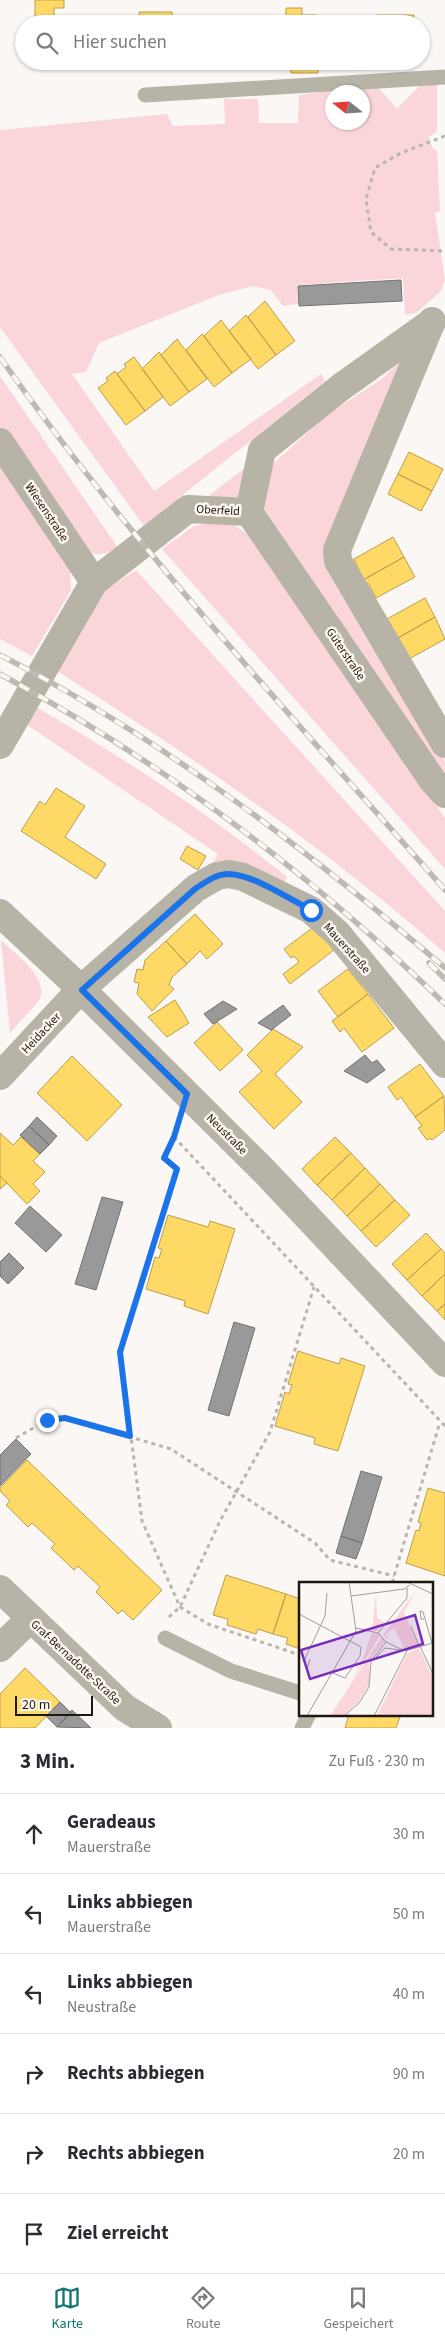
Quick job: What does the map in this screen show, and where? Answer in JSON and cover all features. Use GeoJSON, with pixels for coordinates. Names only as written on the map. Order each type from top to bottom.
{"type":"FeatureCollection","features":[{"type":"Feature","properties":{"kind":"street","name":"Oberfeld"},"geometry":{"type":"LineString","coordinates":[[0,745],[94,582],[188,509],[249,512],[262,450],[439,315]]}},
{"type":"Feature","properties":{"kind":"street","name":"Oberfeld"},"geometry":{"type":"LineString","coordinates":[[439,315],[337,550],[338,561],[348,580],[445,744]]}},
{"type":"Feature","properties":{"kind":"street","name":"Wiesenstraße"},"geometry":{"type":"LineString","coordinates":[[0,442],[94,582]]}},
{"type":"Feature","properties":{"kind":"street","name":"Güterstraße"},"geometry":{"type":"LineString","coordinates":[[249,512],[433,781],[445,794]]}},
{"type":"Feature","properties":{"kind":"street","name":"Mauerstraße"},"geometry":{"type":"LineString","coordinates":[[82,990],[196,888],[217,876],[228,874],[243,877],[311,910],[337,933],[445,1064]]}},
{"type":"Feature","properties":{"kind":"street","name":"Neustraße"},"geometry":{"type":"LineString","coordinates":[[0,912],[82,990],[266,1173],[445,1363]]}},
{"type":"Feature","properties":{"kind":"street","name":"Heidacker"},"geometry":{"type":"LineString","coordinates":[[0,1076],[82,990]]}},
{"type":"Feature","properties":{"kind":"street","name":"Graf-Bernadotte-Straße"},"geometry":{"type":"LineString","coordinates":[[0,1590],[125,1708],[158,1728]]}},
{"type":"Feature","properties":{"kind":"street"},"geometry":{"type":"LineString","coordinates":[[0,1648],[30,1619]]}},
{"type":"Feature","properties":{"kind":"lane"},"geometry":{"type":"LineString","coordinates":[[145,95],[445,77]]}},
{"type":"Feature","properties":{"kind":"lane"},"geometry":{"type":"LineString","coordinates":[[165,1638],[231,1671],[299,1693]]}},
{"type":"Feature","properties":{"kind":"lane"},"geometry":{"type":"LineString","coordinates":[[302,1728],[308,1716]]}},
{"type":"Feature","properties":{"kind":"path"},"geometry":{"type":"LineString","coordinates":[[445,136],[401,153],[375,168],[366,199],[371,232],[391,249],[445,251]]}},
{"type":"Feature","properties":{"kind":"path"},"geometry":{"type":"LineString","coordinates":[[187,1094],[174,1137],[164,1158],[177,1169],[120,1352],[142,1521],[180,1607],[208,1624],[299,1655]]}},
{"type":"Feature","properties":{"kind":"path"},"geometry":{"type":"LineString","coordinates":[[174,1137],[445,1426]]}},
{"type":"Feature","properties":{"kind":"path"},"geometry":{"type":"LineString","coordinates":[[165,1638],[157,1628],[180,1607],[220,1521],[270,1432],[314,1286]]}},
{"type":"Feature","properties":{"kind":"path"},"geometry":{"type":"LineString","coordinates":[[16,1438],[47,1420],[65,1418],[171,1449],[315,1543],[330,1560],[394,1576]]}},
{"type":"Feature","properties":{"kind":"path"},"geometry":{"type":"LineString","coordinates":[[392,1582],[440,1421]]}},
{"type":"Feature","properties":{"kind":"shaded area"},"geometry":{"type":"Polygon","coordinates":[[[424,81],[437,84],[437,131],[429,137],[432,147],[437,151],[440,211],[435,213],[445,280],[441,291],[416,313],[405,315],[403,278],[297,285],[298,304],[283,306],[271,290],[253,286],[219,295],[99,343],[86,372],[72,374],[154,491],[321,374],[325,381],[144,526],[0,327],[0,130],[167,114],[173,126],[225,124],[224,99],[258,99],[259,123],[298,123],[299,95],[325,92],[325,130],[370,130],[370,86],[376,85],[397,109],[424,81]]]}},
{"type":"Feature","properties":{"kind":"shaded area"},"geometry":{"type":"Polygon","coordinates":[[[399,362],[405,363],[329,549],[445,761],[445,778],[260,502],[264,479],[274,463],[328,414],[382,379],[399,362]]]}},
{"type":"Feature","properties":{"kind":"shaded area"},"geometry":{"type":"Polygon","coordinates":[[[0,376],[118,548],[107,553],[93,554],[78,546],[0,427],[0,376]]]}},
{"type":"Feature","properties":{"kind":"shaded area"},"geometry":{"type":"Polygon","coordinates":[[[0,458],[70,566],[71,590],[32,656],[0,639],[0,458]]]}},
{"type":"Feature","properties":{"kind":"shaded area"},"geometry":{"type":"Polygon","coordinates":[[[245,468],[239,501],[207,497],[245,468]]]}},
{"type":"Feature","properties":{"kind":"shaded area"},"geometry":{"type":"Polygon","coordinates":[[[213,522],[233,524],[247,534],[445,818],[445,869],[162,549],[194,526],[213,522]]]}},
{"type":"Feature","properties":{"kind":"shaded area"},"geometry":{"type":"Polygon","coordinates":[[[136,570],[445,911],[445,953],[352,876],[257,804],[158,736],[57,671],[104,591],[136,570]]]}},
{"type":"Feature","properties":{"kind":"shaded area"},"geometry":{"type":"Polygon","coordinates":[[[36,707],[133,766],[227,831],[287,877],[283,886],[211,866],[218,854],[26,724],[36,707]]]}},
{"type":"Feature","properties":{"kind":"shaded area"},"geometry":{"type":"Polygon","coordinates":[[[1,940],[29,967],[40,983],[41,992],[39,1000],[10,1033],[1,940]]]}},
{"type":"Feature","properties":{"kind":"building: Wohnen"},"geometry":{"type":"Polygon","coordinates":[[[35,0],[64,0],[64,8],[54,8],[54,15],[35,15],[35,0]]]}},
{"type":"Feature","properties":{"kind":"building: Wohnen"},"geometry":{"type":"Polygon","coordinates":[[[286,8],[302,8],[302,15],[286,15],[286,8]]]}},
{"type":"Feature","properties":{"kind":"building: Wohnen"},"geometry":{"type":"Polygon","coordinates":[[[139,12],[172,12],[172,15],[139,15],[139,12]]]}},
{"type":"Feature","properties":{"kind":"building: Wohnen"},"geometry":{"type":"Polygon","coordinates":[[[291,70],[318,70],[318,73],[291,73],[291,70]]]}},
{"type":"Feature","properties":{"kind":"building: Wohnen"},"geometry":{"type":"Polygon","coordinates":[[[265,301],[295,341],[276,355],[248,317],[265,301]]]}},
{"type":"Feature","properties":{"kind":"building: Wohnen"},"geometry":{"type":"Polygon","coordinates":[[[246,315],[276,355],[258,369],[229,331],[246,315]]]}},
{"type":"Feature","properties":{"kind":"building: Wohnen"},"geometry":{"type":"Polygon","coordinates":[[[221,320],[251,359],[232,373],[204,336],[221,320]]]}},
{"type":"Feature","properties":{"kind":"building: Wohnen"},"geometry":{"type":"Polygon","coordinates":[[[202,334],[232,373],[214,387],[186,350],[202,334]]]}},
{"type":"Feature","properties":{"kind":"building: Wohnen"},"geometry":{"type":"Polygon","coordinates":[[[177,339],[207,379],[189,392],[161,355],[177,339]]]}},
{"type":"Feature","properties":{"kind":"building: Wohnen"},"geometry":{"type":"Polygon","coordinates":[[[159,352],[189,392],[170,406],[142,369],[159,352]]]}},
{"type":"Feature","properties":{"kind":"building: Wohnen"},"geometry":{"type":"Polygon","coordinates":[[[134,357],[163,397],[145,411],[117,374],[126,367],[124,364],[134,357]]]}},
{"type":"Feature","properties":{"kind":"building: Wohnen"},"geometry":{"type":"Polygon","coordinates":[[[115,371],[145,411],[126,425],[98,388],[108,381],[106,378],[115,371]]]}},
{"type":"Feature","properties":{"kind":"building: Wohnen"},"geometry":{"type":"Polygon","coordinates":[[[409,452],[443,469],[432,491],[398,474],[409,452]]]}},
{"type":"Feature","properties":{"kind":"building: Wohnen"},"geometry":{"type":"Polygon","coordinates":[[[398,474],[432,491],[421,511],[388,494],[398,474]]]}},
{"type":"Feature","properties":{"kind":"building: Wohnen"},"geometry":{"type":"Polygon","coordinates":[[[393,537],[404,557],[363,580],[354,559],[393,537]]]}},
{"type":"Feature","properties":{"kind":"building: Wohnen"},"geometry":{"type":"Polygon","coordinates":[[[404,557],[415,577],[376,598],[368,583],[365,585],[363,580],[404,557]]]}},
{"type":"Feature","properties":{"kind":"building: Wohnen"},"geometry":{"type":"Polygon","coordinates":[[[425,598],[435,617],[398,638],[387,619],[425,598]]]}},
{"type":"Feature","properties":{"kind":"building: Wohnen"},"geometry":{"type":"Polygon","coordinates":[[[435,617],[445,639],[409,659],[398,638],[435,617]]]}},
{"type":"Feature","properties":{"kind":"building: Wohnen"},"geometry":{"type":"Polygon","coordinates":[[[56,788],[85,806],[65,837],[106,864],[96,879],[21,831],[40,801],[45,805],[56,788]]]}},
{"type":"Feature","properties":{"kind":"building: Wohnen"},"geometry":{"type":"Polygon","coordinates":[[[187,846],[206,856],[198,870],[180,859],[187,846]]]}},
{"type":"Feature","properties":{"kind":"building: Wohnen"},"geometry":{"type":"Polygon","coordinates":[[[195,914],[223,944],[207,959],[200,951],[187,964],[166,941],[195,914]]]}},
{"type":"Feature","properties":{"kind":"building: Wohnen"},"geometry":{"type":"Polygon","coordinates":[[[315,926],[334,950],[290,984],[283,974],[299,962],[294,956],[291,958],[284,949],[315,926]]]}},
{"type":"Feature","properties":{"kind":"building: Wohnen"},"geometry":{"type":"Polygon","coordinates":[[[166,941],[187,964],[172,977],[169,985],[174,989],[152,1011],[137,994],[139,983],[134,982],[137,969],[143,970],[145,960],[166,941]]]}},
{"type":"Feature","properties":{"kind":"building: Wohnen"},"geometry":{"type":"Polygon","coordinates":[[[348,969],[368,994],[338,1017],[318,991],[348,969]]]}},
{"type":"Feature","properties":{"kind":"building: Wohnen"},"geometry":{"type":"Polygon","coordinates":[[[368,994],[394,1028],[362,1052],[344,1028],[340,1032],[332,1021],[368,994]]]}},
{"type":"Feature","properties":{"kind":"building: Wohnen"},"geometry":{"type":"Polygon","coordinates":[[[175,1000],[189,1023],[167,1037],[148,1017],[175,1000]]]}},
{"type":"Feature","properties":{"kind":"building: Wohnen"},"geometry":{"type":"Polygon","coordinates":[[[217,1022],[243,1050],[220,1071],[194,1043],[217,1022]]]}},
{"type":"Feature","properties":{"kind":"building: Wohnen"},"geometry":{"type":"Polygon","coordinates":[[[273,1029],[303,1047],[275,1074],[302,1102],[274,1129],[239,1092],[262,1071],[247,1055],[273,1029]]]}},
{"type":"Feature","properties":{"kind":"building: Wohnen"},"geometry":{"type":"Polygon","coordinates":[[[72,1056],[122,1105],[87,1141],[37,1093],[72,1056]]]}},
{"type":"Feature","properties":{"kind":"building: Wohnen"},"geometry":{"type":"Polygon","coordinates":[[[420,1064],[444,1096],[415,1117],[401,1097],[397,1100],[388,1087],[420,1064]]]}},
{"type":"Feature","properties":{"kind":"building: Wohnen"},"geometry":{"type":"Polygon","coordinates":[[[444,1096],[445,1130],[432,1140],[430,1138],[427,1140],[418,1128],[422,1126],[415,1117],[444,1096]]]}},
{"type":"Feature","properties":{"kind":"building: Wohnen"},"geometry":{"type":"Polygon","coordinates":[[[0,1133],[13,1145],[21,1137],[40,1154],[33,1161],[45,1172],[33,1184],[40,1191],[27,1204],[0,1176],[0,1133]]]}},
{"type":"Feature","properties":{"kind":"building: Wohnen"},"geometry":{"type":"Polygon","coordinates":[[[335,1137],[351,1153],[317,1185],[302,1169],[335,1137]]]}},
{"type":"Feature","properties":{"kind":"building: Wohnen"},"geometry":{"type":"Polygon","coordinates":[[[351,1153],[365,1168],[332,1200],[317,1185],[351,1153]]]}},
{"type":"Feature","properties":{"kind":"building: Wohnen"},"geometry":{"type":"Polygon","coordinates":[[[365,1168],[380,1184],[347,1216],[332,1200],[365,1168]]]}},
{"type":"Feature","properties":{"kind":"building: Wohnen"},"geometry":{"type":"Polygon","coordinates":[[[0,1176],[7,1183],[0,1189],[0,1176]]]}},
{"type":"Feature","properties":{"kind":"building: Wohnen"},"geometry":{"type":"Polygon","coordinates":[[[380,1184],[395,1200],[361,1231],[347,1216],[380,1184]]]}},
{"type":"Feature","properties":{"kind":"building: Wohnen"},"geometry":{"type":"Polygon","coordinates":[[[395,1200],[410,1215],[376,1247],[361,1231],[395,1200]]]}},
{"type":"Feature","properties":{"kind":"building: Wohnen"},"geometry":{"type":"Polygon","coordinates":[[[168,1215],[208,1227],[210,1221],[235,1229],[208,1314],[184,1306],[185,1301],[146,1289],[155,1257],[159,1258],[162,1249],[158,1248],[168,1215]]]}},
{"type":"Feature","properties":{"kind":"building: Wohnen"},"geometry":{"type":"Polygon","coordinates":[[[426,1233],[441,1249],[407,1280],[392,1264],[426,1233]]]}},
{"type":"Feature","properties":{"kind":"building: Wohnen"},"geometry":{"type":"Polygon","coordinates":[[[441,1249],[445,1253],[445,1274],[422,1296],[407,1280],[441,1249]]]}},
{"type":"Feature","properties":{"kind":"building: Wohnen"},"geometry":{"type":"Polygon","coordinates":[[[445,1274],[445,1304],[437,1311],[422,1296],[445,1274]]]}},
{"type":"Feature","properties":{"kind":"building: Wohnen"},"geometry":{"type":"Polygon","coordinates":[[[445,1304],[445,1320],[437,1311],[445,1304]]]}},
{"type":"Feature","properties":{"kind":"building: Wohnen"},"geometry":{"type":"Polygon","coordinates":[[[298,1351],[339,1364],[341,1358],[365,1366],[338,1451],[314,1444],[315,1438],[275,1426],[285,1392],[289,1394],[292,1385],[288,1384],[298,1351]]]}},
{"type":"Feature","properties":{"kind":"building: Wohnen"},"geometry":{"type":"Polygon","coordinates":[[[27,1460],[162,1590],[133,1620],[122,1610],[118,1614],[96,1592],[100,1587],[78,1566],[74,1570],[51,1548],[55,1544],[32,1523],[28,1527],[6,1505],[10,1501],[0,1491],[0,1488],[27,1460]]]}},
{"type":"Feature","properties":{"kind":"building: Wohnen"},"geometry":{"type":"Polygon","coordinates":[[[428,1488],[445,1493],[445,1576],[406,1563],[416,1530],[419,1531],[421,1523],[418,1522],[428,1488]]]}},
{"type":"Feature","properties":{"kind":"building: Wohnen"},"geometry":{"type":"Polygon","coordinates":[[[226,1575],[286,1594],[273,1634],[258,1629],[256,1634],[227,1625],[228,1619],[213,1615],[226,1575]]]}},
{"type":"Feature","properties":{"kind":"building: Wohnen"},"geometry":{"type":"Polygon","coordinates":[[[286,1594],[299,1599],[299,1649],[286,1644],[288,1638],[273,1634],[286,1594]]]}},
{"type":"Feature","properties":{"kind":"building: Wohnen"},"geometry":{"type":"Polygon","coordinates":[[[25,1668],[60,1702],[35,1728],[0,1728],[0,1694],[25,1668]]]}},
{"type":"Feature","properties":{"kind":"building: Wohnen"},"geometry":{"type":"Polygon","coordinates":[[[348,1716],[400,1716],[396,1728],[345,1728],[348,1716]]]}},
{"type":"Feature","properties":{"kind":"building: Industrie"},"geometry":{"type":"Polygon","coordinates":[[[401,280],[402,301],[299,306],[298,286],[401,280]]]}},
{"type":"Feature","properties":{"kind":"building: Industrie"},"geometry":{"type":"Polygon","coordinates":[[[223,1001],[237,1009],[213,1024],[204,1014],[223,1001]]]}},
{"type":"Feature","properties":{"kind":"building: Industrie"},"geometry":{"type":"Polygon","coordinates":[[[283,1005],[291,1015],[271,1030],[258,1023],[283,1005]]]}},
{"type":"Feature","properties":{"kind":"building: Industrie"},"geometry":{"type":"Polygon","coordinates":[[[365,1055],[372,1063],[377,1060],[385,1070],[367,1083],[344,1071],[365,1055]]]}},
{"type":"Feature","properties":{"kind":"building: Industrie"},"geometry":{"type":"Polygon","coordinates":[[[37,1117],[57,1136],[49,1145],[29,1126],[37,1117]]]}},
{"type":"Feature","properties":{"kind":"building: Industrie"},"geometry":{"type":"Polygon","coordinates":[[[29,1126],[49,1145],[40,1154],[20,1135],[29,1126]]]}},
{"type":"Feature","properties":{"kind":"building: Industrie"},"geometry":{"type":"Polygon","coordinates":[[[102,1197],[123,1202],[96,1290],[75,1284],[102,1197]]]}},
{"type":"Feature","properties":{"kind":"building: Industrie"},"geometry":{"type":"Polygon","coordinates":[[[30,1206],[62,1235],[46,1252],[15,1223],[30,1206]]]}},
{"type":"Feature","properties":{"kind":"building: Industrie"},"geometry":{"type":"Polygon","coordinates":[[[9,1253],[24,1268],[8,1284],[0,1276],[0,1262],[9,1253]]]}},
{"type":"Feature","properties":{"kind":"building: Industrie"},"geometry":{"type":"Polygon","coordinates":[[[234,1322],[255,1328],[229,1416],[208,1410],[234,1322]]]}},
{"type":"Feature","properties":{"kind":"building: Industrie"},"geometry":{"type":"Polygon","coordinates":[[[16,1439],[31,1454],[0,1486],[0,1455],[16,1439]]]}},
{"type":"Feature","properties":{"kind":"building: Industrie"},"geometry":{"type":"Polygon","coordinates":[[[361,1471],[382,1477],[362,1543],[341,1536],[361,1471]]]}},
{"type":"Feature","properties":{"kind":"building: Industrie"},"geometry":{"type":"Polygon","coordinates":[[[341,1536],[362,1543],[356,1559],[336,1553],[341,1536]]]}},
{"type":"Feature","properties":{"kind":"building: Industrie"},"geometry":{"type":"Polygon","coordinates":[[[60,1702],[71,1713],[57,1727],[46,1716],[60,1702]]]}},
{"type":"Feature","properties":{"kind":"building: Industrie"},"geometry":{"type":"Polygon","coordinates":[[[72,1710],[91,1728],[57,1727],[72,1710]]]}},
{"type":"Feature","properties":{"kind":"railway"},"geometry":{"type":"LineString","coordinates":[[0,357],[104,496],[159,563],[215,630],[445,890]]}},
{"type":"Feature","properties":{"kind":"railway"},"geometry":{"type":"LineString","coordinates":[[0,655],[60,687],[118,722],[232,798],[340,881],[445,968]]}},
{"type":"Feature","properties":{"kind":"railway"},"geometry":{"type":"LineString","coordinates":[[0,674],[61,708],[120,745],[178,783],[234,824],[342,910],[445,1004]]}},
{"type":"Feature","properties":{"kind":"railway"},"geometry":{"type":"LineString","coordinates":[[429,963],[445,979]]}},
{"type":"Feature","properties":{"kind":"route"},"geometry":{"type":"LineString","coordinates":[[47,1420],[65,1418],[130,1436],[120,1352],[177,1169],[164,1158],[174,1137],[187,1094],[82,990],[196,888],[217,876],[228,874],[243,877],[311,910]]}}]}
